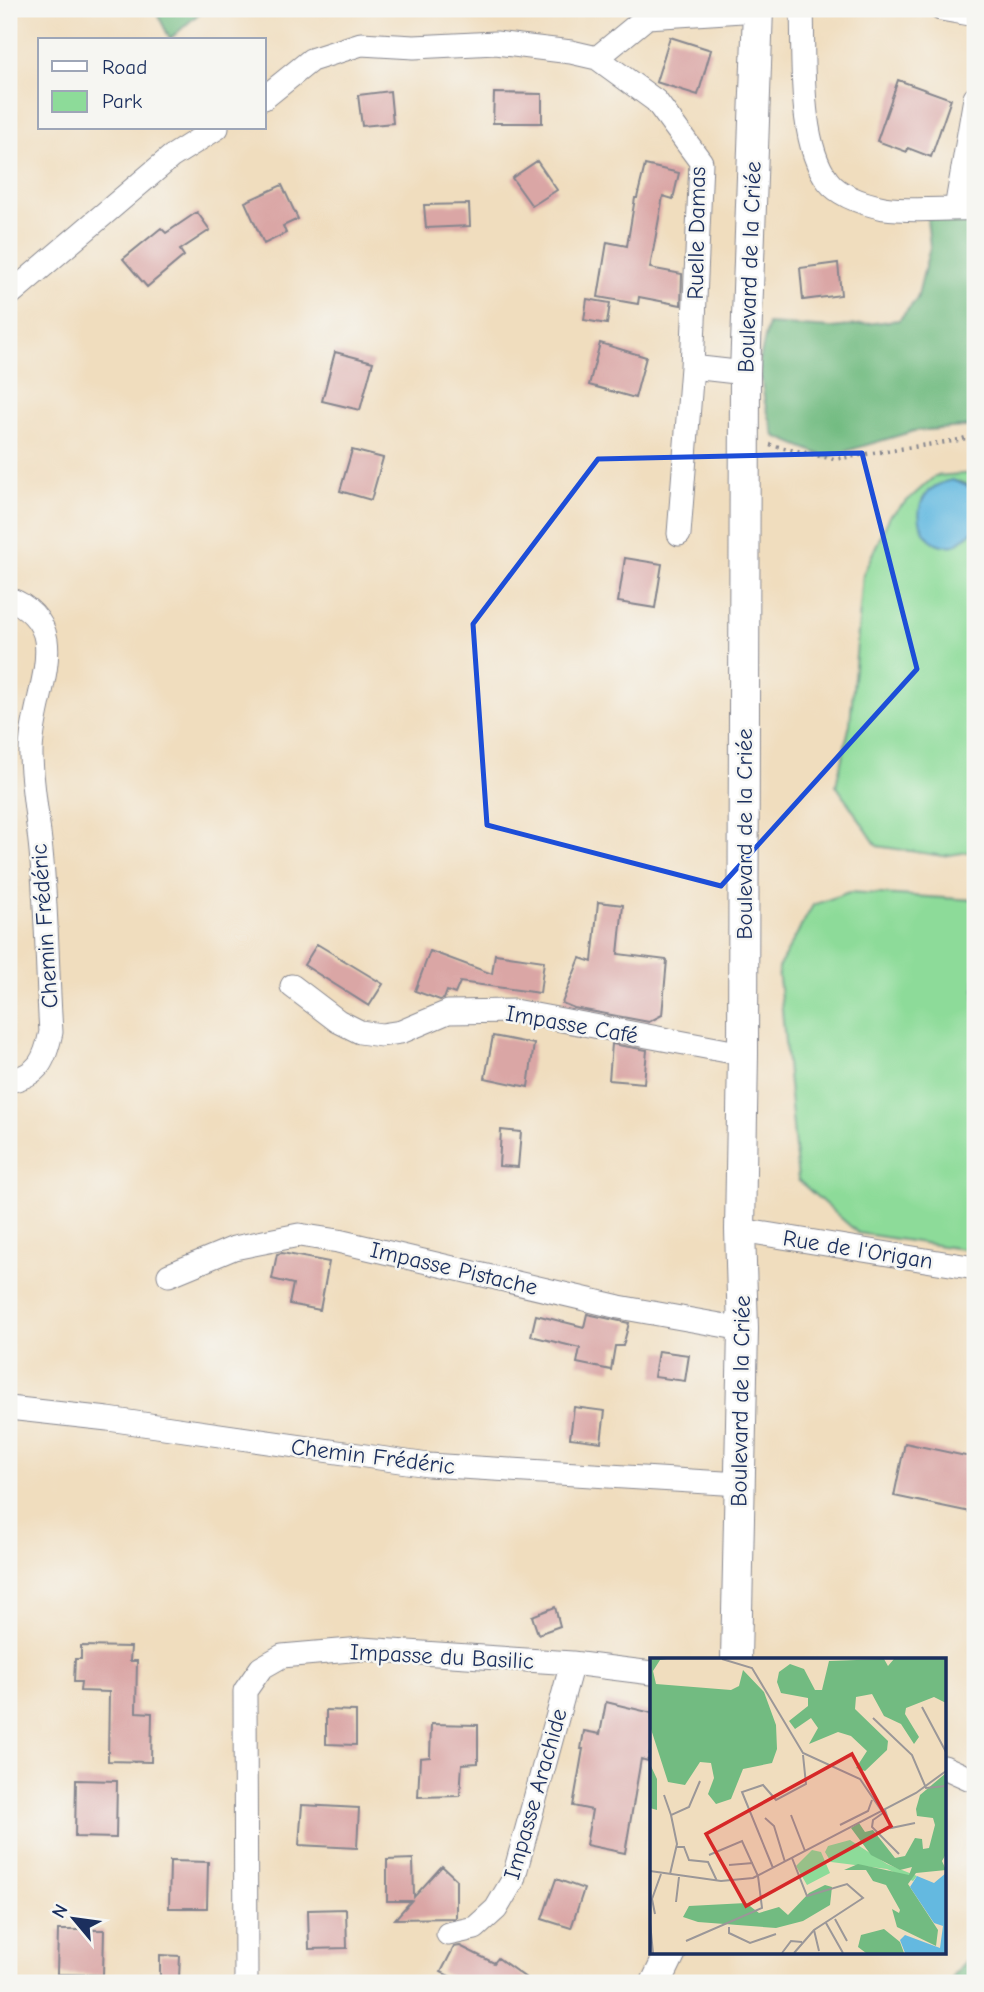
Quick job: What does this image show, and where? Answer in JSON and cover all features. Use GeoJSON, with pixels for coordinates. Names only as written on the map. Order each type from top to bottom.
{"type":"FeatureCollection","features":[{"type":"Feature","properties":{"kind":"main road","name":"Boulevard de la Criée"},"geometry":{"type":"LineString","coordinates":[[736,1658],[743,1329],[740,1230],[745,373],[758,10]]}},
{"type":"Feature","properties":{"kind":"main road"},"geometry":{"type":"LineString","coordinates":[[656,1983],[670,1954]]}},
{"type":"Feature","properties":{"kind":"street"},"geometry":{"type":"LineString","coordinates":[[802,9],[806,119],[817,164],[829,183],[847,197],[887,208],[966,209],[975,97]]}},
{"type":"Feature","properties":{"kind":"street"},"geometry":{"type":"LineString","coordinates":[[941,9],[975,15]]}},
{"type":"Feature","properties":{"kind":"street"},"geometry":{"type":"LineString","coordinates":[[266,96],[311,60],[361,44],[414,47],[496,43],[571,52],[597,58],[647,17],[758,10]]}},
{"type":"Feature","properties":{"kind":"street","name":"Ruelle Damas"},"geometry":{"type":"LineString","coordinates":[[597,58],[656,101],[701,162],[692,367],[679,534]]}},
{"type":"Feature","properties":{"kind":"street"},"geometry":{"type":"LineString","coordinates":[[9,295],[171,157],[214,130]]}},
{"type":"Feature","properties":{"kind":"street"},"geometry":{"type":"LineString","coordinates":[[692,367],[745,373]]}},
{"type":"Feature","properties":{"kind":"street","name":"Chemin Frédéric"},"geometry":{"type":"LineString","coordinates":[[9,599],[19,602],[33,614],[46,637],[47,654],[32,727],[31,753],[41,852],[51,1032],[46,1056],[37,1068],[24,1078],[9,1081]]}},
{"type":"Feature","properties":{"kind":"street","name":"Impasse Café"},"geometry":{"type":"LineString","coordinates":[[292,986],[338,1021],[360,1032],[381,1035],[401,1032],[449,1012],[514,1011],[743,1054]]}},
{"type":"Feature","properties":{"kind":"street","name":"Rue de l'Origan"},"geometry":{"type":"LineString","coordinates":[[740,1230],[975,1268]]}},
{"type":"Feature","properties":{"kind":"street","name":"Impasse Pistache"},"geometry":{"type":"LineString","coordinates":[[169,1275],[234,1248],[299,1236],[338,1241],[619,1307],[743,1329]]}},
{"type":"Feature","properties":{"kind":"street","name":"Chemin Frédéric"},"geometry":{"type":"LineString","coordinates":[[9,1408],[108,1419],[428,1465],[740,1484]]}},
{"type":"Feature","properties":{"kind":"street","name":"Impasse du Basilic"},"geometry":{"type":"LineString","coordinates":[[246,1983],[245,1691],[261,1668],[282,1656],[362,1649],[572,1663],[650,1674]]}},
{"type":"Feature","properties":{"kind":"street","name":"Impasse Arachide"},"geometry":{"type":"LineString","coordinates":[[447,1934],[475,1928],[496,1909],[513,1880],[572,1663]]}},
{"type":"Feature","properties":{"kind":"street"},"geometry":{"type":"LineString","coordinates":[[946,1768],[975,1781]]}},
{"type":"Feature","properties":{"kind":"path"},"geometry":{"type":"LineString","coordinates":[[746,439],[834,459],[959,440],[975,435]]}},
{"type":"Feature","properties":{"kind":"highlighted area"},"geometry":{"type":"Polygon","coordinates":[[[862,453],[917,669],[721,886],[487,825],[473,624],[598,459],[862,453]]]}},
{"type":"Feature","properties":{"kind":"green space"},"geometry":{"type":"Polygon","coordinates":[[[155,9],[204,9],[171,38],[155,9]]]}},
{"type":"Feature","properties":{"kind":"green space"},"geometry":{"type":"Polygon","coordinates":[[[975,213],[975,426],[914,431],[826,457],[775,436],[765,403],[759,364],[768,324],[832,328],[899,320],[917,299],[930,247],[927,218],[975,213]]]}},
{"type":"Feature","properties":{"kind":"green space"},"geometry":{"type":"Polygon","coordinates":[[[975,473],[975,489],[956,481],[943,483],[927,496],[927,536],[946,542],[963,537],[975,529],[975,851],[943,856],[877,846],[836,785],[850,724],[863,574],[890,516],[935,476],[975,473]]]}},
{"type":"Feature","properties":{"kind":"green space"},"geometry":{"type":"Polygon","coordinates":[[[849,892],[975,900],[975,1251],[858,1233],[798,1180],[778,968],[813,905],[849,892]]]}},
{"type":"Feature","properties":{"kind":"green space"},"geometry":{"type":"Polygon","coordinates":[[[975,1948],[975,1983],[951,1983],[953,1976],[975,1948]]]}},
{"type":"Feature","properties":{"kind":"water"},"geometry":{"type":"Polygon","coordinates":[[[952,480],[975,489],[975,529],[954,545],[941,545],[930,539],[923,530],[920,507],[925,495],[936,486],[952,480]]]}},
{"type":"Feature","properties":{"kind":"building"},"geometry":{"type":"Polygon","coordinates":[[[670,37],[711,50],[698,95],[656,82],[670,37]]]}},
{"type":"Feature","properties":{"kind":"building"},"geometry":{"type":"Polygon","coordinates":[[[898,80],[951,99],[931,157],[877,141],[898,80]]]}},
{"type":"Feature","properties":{"kind":"building"},"geometry":{"type":"Polygon","coordinates":[[[390,91],[393,123],[362,126],[358,95],[390,91]]]}},
{"type":"Feature","properties":{"kind":"building"},"geometry":{"type":"Polygon","coordinates":[[[494,93],[542,94],[542,123],[493,123],[494,93]]]}},
{"type":"Feature","properties":{"kind":"building"},"geometry":{"type":"Polygon","coordinates":[[[537,161],[557,190],[532,206],[512,178],[537,161]]]}},
{"type":"Feature","properties":{"kind":"building"},"geometry":{"type":"Polygon","coordinates":[[[645,165],[679,173],[673,199],[663,196],[650,268],[682,274],[681,305],[639,297],[638,304],[598,297],[607,242],[627,246],[635,198],[645,165]]]}},
{"type":"Feature","properties":{"kind":"building"},"geometry":{"type":"Polygon","coordinates":[[[282,185],[298,219],[283,226],[286,233],[264,244],[245,202],[282,185]]]}},
{"type":"Feature","properties":{"kind":"building"},"geometry":{"type":"Polygon","coordinates":[[[469,204],[470,226],[426,228],[424,205],[469,204]]]}},
{"type":"Feature","properties":{"kind":"building"},"geometry":{"type":"Polygon","coordinates":[[[197,212],[210,230],[180,250],[184,256],[147,287],[123,259],[161,228],[166,233],[197,212]]]}},
{"type":"Feature","properties":{"kind":"building"},"geometry":{"type":"Polygon","coordinates":[[[838,263],[841,295],[803,300],[800,268],[838,263]]]}},
{"type":"Feature","properties":{"kind":"building"},"geometry":{"type":"Polygon","coordinates":[[[587,299],[610,303],[607,324],[584,320],[587,299]]]}},
{"type":"Feature","properties":{"kind":"building"},"geometry":{"type":"Polygon","coordinates":[[[600,343],[646,357],[635,398],[589,385],[600,343]]]}},
{"type":"Feature","properties":{"kind":"building"},"geometry":{"type":"Polygon","coordinates":[[[335,352],[373,362],[360,410],[322,401],[335,352]]]}},
{"type":"Feature","properties":{"kind":"building"},"geometry":{"type":"Polygon","coordinates":[[[352,450],[383,458],[371,500],[340,491],[352,450]]]}},
{"type":"Feature","properties":{"kind":"building"},"geometry":{"type":"Polygon","coordinates":[[[625,558],[662,564],[655,608],[618,602],[625,558]]]}},
{"type":"Feature","properties":{"kind":"building"},"geometry":{"type":"Polygon","coordinates":[[[598,902],[623,905],[618,954],[667,960],[662,1015],[649,1022],[574,1008],[562,1003],[580,958],[592,962],[598,902]]]}},
{"type":"Feature","properties":{"kind":"building"},"geometry":{"type":"Polygon","coordinates":[[[317,944],[383,984],[369,1006],[304,965],[317,944]]]}},
{"type":"Feature","properties":{"kind":"building"},"geometry":{"type":"Polygon","coordinates":[[[430,951],[492,974],[495,954],[544,961],[540,993],[460,982],[455,994],[447,991],[444,999],[440,1000],[415,991],[430,951]]]}},
{"type":"Feature","properties":{"kind":"building"},"geometry":{"type":"Polygon","coordinates":[[[493,1036],[534,1044],[528,1087],[485,1078],[493,1036]]]}},
{"type":"Feature","properties":{"kind":"building"},"geometry":{"type":"Polygon","coordinates":[[[612,1044],[647,1050],[644,1083],[609,1080],[612,1044]]]}},
{"type":"Feature","properties":{"kind":"building"},"geometry":{"type":"Polygon","coordinates":[[[501,1130],[521,1132],[518,1167],[499,1166],[501,1130]]]}},
{"type":"Feature","properties":{"kind":"building"},"geometry":{"type":"Polygon","coordinates":[[[277,1254],[329,1262],[320,1310],[289,1304],[293,1284],[272,1279],[277,1254]]]}},
{"type":"Feature","properties":{"kind":"building"},"geometry":{"type":"Polygon","coordinates":[[[587,1314],[629,1323],[623,1346],[615,1346],[611,1370],[577,1363],[580,1348],[531,1336],[536,1315],[584,1327],[587,1314]]]}},
{"type":"Feature","properties":{"kind":"building"},"geometry":{"type":"Polygon","coordinates":[[[658,1351],[689,1355],[685,1381],[654,1377],[658,1351]]]}},
{"type":"Feature","properties":{"kind":"building"},"geometry":{"type":"Polygon","coordinates":[[[574,1407],[605,1411],[601,1442],[570,1438],[574,1407]]]}},
{"type":"Feature","properties":{"kind":"building"},"geometry":{"type":"Polygon","coordinates":[[[905,1443],[975,1458],[975,1513],[894,1496],[905,1443]]]}},
{"type":"Feature","properties":{"kind":"building"},"geometry":{"type":"Polygon","coordinates":[[[555,1607],[560,1626],[538,1634],[532,1616],[555,1607]]]}},
{"type":"Feature","properties":{"kind":"building"},"geometry":{"type":"Polygon","coordinates":[[[81,1646],[131,1647],[130,1661],[137,1661],[136,1712],[152,1713],[151,1762],[108,1761],[109,1692],[80,1691],[81,1682],[74,1682],[75,1659],[81,1659],[81,1646]]]}},
{"type":"Feature","properties":{"kind":"building"},"geometry":{"type":"Polygon","coordinates":[[[606,1702],[650,1713],[650,1752],[648,1761],[641,1759],[625,1853],[586,1845],[592,1810],[573,1806],[584,1731],[600,1734],[606,1702]]]}},
{"type":"Feature","properties":{"kind":"building"},"geometry":{"type":"Polygon","coordinates":[[[326,1710],[356,1711],[356,1745],[326,1744],[326,1710]]]}},
{"type":"Feature","properties":{"kind":"building"},"geometry":{"type":"Polygon","coordinates":[[[431,1724],[478,1725],[478,1763],[462,1764],[460,1796],[418,1797],[420,1758],[430,1757],[431,1724]]]}},
{"type":"Feature","properties":{"kind":"building"},"geometry":{"type":"Polygon","coordinates":[[[76,1780],[117,1781],[116,1838],[75,1837],[76,1780]]]}},
{"type":"Feature","properties":{"kind":"building"},"geometry":{"type":"Polygon","coordinates":[[[302,1805],[359,1808],[357,1848],[299,1845],[302,1805]]]}},
{"type":"Feature","properties":{"kind":"building"},"geometry":{"type":"Polygon","coordinates":[[[413,1859],[414,1897],[442,1866],[456,1879],[456,1918],[395,1919],[411,1901],[387,1901],[387,1860],[413,1859]]]}},
{"type":"Feature","properties":{"kind":"building"},"geometry":{"type":"Polygon","coordinates":[[[170,1861],[208,1862],[207,1908],[169,1908],[170,1861]]]}},
{"type":"Feature","properties":{"kind":"building"},"geometry":{"type":"Polygon","coordinates":[[[556,1879],[584,1889],[571,1928],[542,1919],[556,1879]]]}},
{"type":"Feature","properties":{"kind":"building"},"geometry":{"type":"Polygon","coordinates":[[[346,1909],[347,1948],[309,1949],[308,1910],[346,1909]]]}},
{"type":"Feature","properties":{"kind":"building"},"geometry":{"type":"Polygon","coordinates":[[[58,1930],[104,1930],[103,1975],[57,1974],[58,1930]]]}},
{"type":"Feature","properties":{"kind":"building"},"geometry":{"type":"Polygon","coordinates":[[[460,1946],[494,1963],[498,1958],[533,1983],[463,1983],[441,1972],[454,1947],[460,1946]]]}},
{"type":"Feature","properties":{"kind":"building"},"geometry":{"type":"Polygon","coordinates":[[[160,1955],[180,1956],[179,1978],[160,1978],[160,1955]]]}}]}
